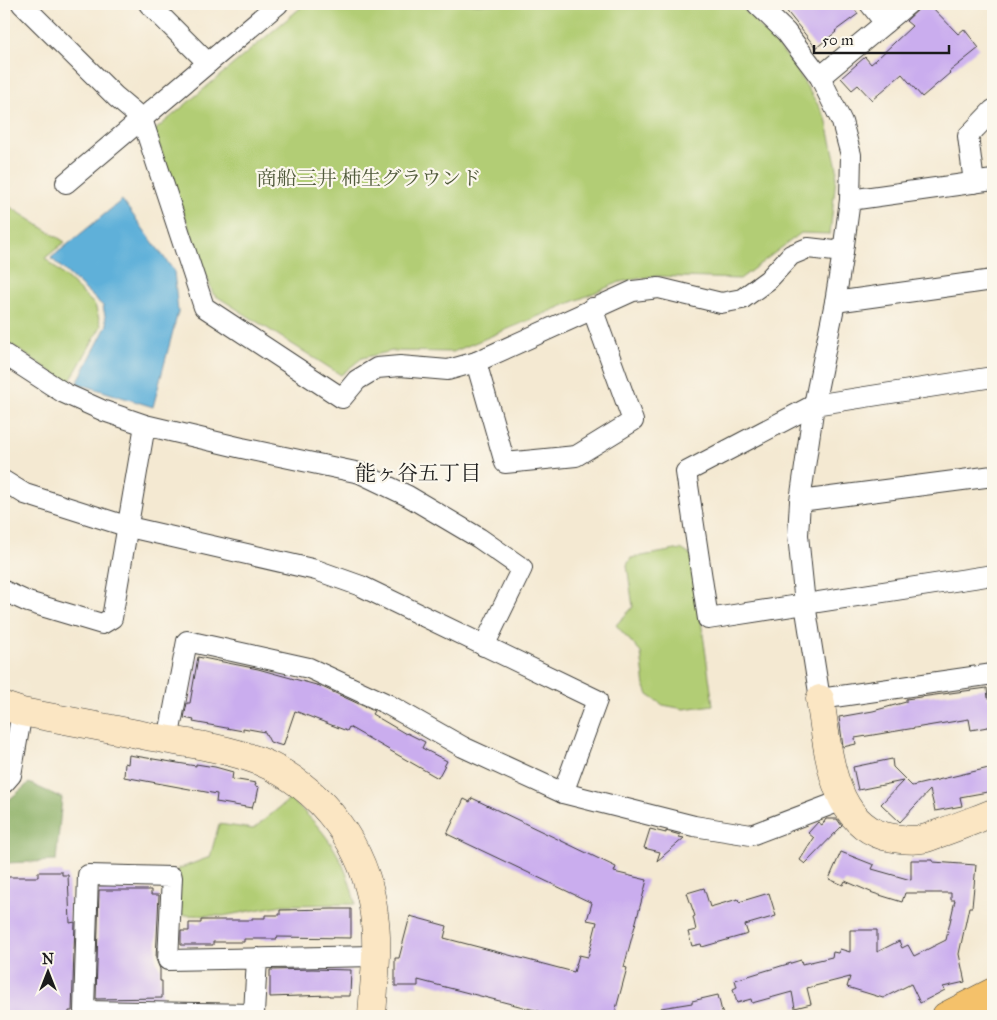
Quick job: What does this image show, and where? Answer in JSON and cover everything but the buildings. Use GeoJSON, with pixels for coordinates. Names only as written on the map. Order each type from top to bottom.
{"type":"FeatureCollection","features":[{"type":"Feature","properties":{"kind":"main road"},"geometry":{"type":"LineString","coordinates":[[946,1016],[993,992]]}},
{"type":"Feature","properties":{"kind":"street"},"geometry":{"type":"LineString","coordinates":[[22,4],[116,97],[142,120],[204,307],[342,398],[357,380],[376,368],[400,366],[448,370],[476,362],[633,291],[659,288],[721,303],[742,299],[768,280],[791,255],[808,248],[843,252]]}},
{"type":"Feature","properties":{"kind":"street"},"geometry":{"type":"LineString","coordinates":[[149,4],[208,63]]}},
{"type":"Feature","properties":{"kind":"street"},"geometry":{"type":"LineString","coordinates":[[66,183],[278,4]]}},
{"type":"Feature","properties":{"kind":"street"},"geometry":{"type":"LineString","coordinates":[[757,4],[786,32],[820,77],[842,122],[851,155],[850,200],[843,252],[814,405],[800,501],[798,535],[805,604],[831,763],[837,786],[843,800],[865,826],[877,834],[905,840],[923,839],[993,813]]}},
{"type":"Feature","properties":{"kind":"street"},"geometry":{"type":"LineString","coordinates":[[870,4],[886,23]]}},
{"type":"Feature","properties":{"kind":"street"},"geometry":{"type":"LineString","coordinates":[[820,77],[908,4]]}},
{"type":"Feature","properties":{"kind":"street"},"geometry":{"type":"LineString","coordinates":[[850,200],[984,181],[968,136],[993,110]]}},
{"type":"Feature","properties":{"kind":"street"},"geometry":{"type":"LineString","coordinates":[[835,302],[993,280]]}},
{"type":"Feature","properties":{"kind":"street"},"geometry":{"type":"LineString","coordinates":[[476,362],[505,463],[576,456],[633,421],[592,308]]}},
{"type":"Feature","properties":{"kind":"street"},"geometry":{"type":"LineString","coordinates":[[4,354],[64,393],[104,411],[144,425],[360,473],[408,496],[480,538],[522,568],[484,646]]}},
{"type":"Feature","properties":{"kind":"street"},"geometry":{"type":"LineString","coordinates":[[993,377],[814,405],[686,472],[708,619],[993,574]]}},
{"type":"Feature","properties":{"kind":"street"},"geometry":{"type":"LineString","coordinates":[[4,592],[28,602],[104,624],[112,618],[129,526],[144,425]]}},
{"type":"Feature","properties":{"kind":"street"},"geometry":{"type":"LineString","coordinates":[[800,501],[993,476]]}},
{"type":"Feature","properties":{"kind":"street"},"geometry":{"type":"LineString","coordinates":[[4,481],[25,494],[129,526],[316,570],[361,586],[597,700],[563,792]]}},
{"type":"Feature","properties":{"kind":"street"},"geometry":{"type":"LineString","coordinates":[[168,740],[187,641],[309,668],[387,704],[463,747],[563,792],[708,830],[751,835],[843,800]]}},
{"type":"Feature","properties":{"kind":"street"},"geometry":{"type":"LineString","coordinates":[[820,699],[993,674]]}},
{"type":"Feature","properties":{"kind":"street"},"geometry":{"type":"LineString","coordinates":[[4,783],[11,775],[13,709],[220,750],[259,761],[290,777],[316,798],[339,823],[357,855],[367,880],[374,914],[375,956],[372,1016]]}},
{"type":"Feature","properties":{"kind":"street"},"geometry":{"type":"LineString","coordinates":[[257,958],[254,1014],[84,1011],[88,875],[172,877],[168,960],[257,958],[375,956]]}},
{"type":"Feature","properties":{"kind":"green space","name":"商船三井 柿生グラウンド"},"geometry":{"type":"Polygon","coordinates":[[[305,4],[739,4],[791,61],[826,118],[837,168],[830,234],[801,233],[740,279],[653,276],[620,282],[453,352],[392,351],[362,358],[341,375],[213,294],[154,131],[305,4]]]}},
{"type":"Feature","properties":{"kind":"green space"},"geometry":{"type":"Polygon","coordinates":[[[4,203],[65,242],[45,258],[95,305],[101,326],[69,383],[4,340],[4,203]]]}},
{"type":"Feature","properties":{"kind":"green space"},"geometry":{"type":"Polygon","coordinates":[[[681,549],[692,556],[713,705],[684,709],[663,705],[648,695],[645,687],[641,653],[616,625],[633,607],[627,565],[631,558],[681,549]]]}},
{"type":"Feature","properties":{"kind":"green space"},"geometry":{"type":"Polygon","coordinates":[[[29,783],[62,798],[56,861],[4,863],[4,804],[29,783]]]}},
{"type":"Feature","properties":{"kind":"green space"},"geometry":{"type":"Polygon","coordinates":[[[290,799],[313,821],[332,845],[346,872],[355,904],[282,905],[223,916],[180,915],[178,869],[210,857],[219,824],[253,829],[290,799]]]}},
{"type":"Feature","properties":{"kind":"water"},"geometry":{"type":"Polygon","coordinates":[[[122,200],[174,271],[178,312],[153,407],[77,383],[107,325],[103,306],[51,258],[122,200]]]}},
{"type":"Feature","properties":{"kind":"district","name":"能ヶ谷五丁目"},"geometry":{"type":"Point","coordinates":[418,473]}}]}
